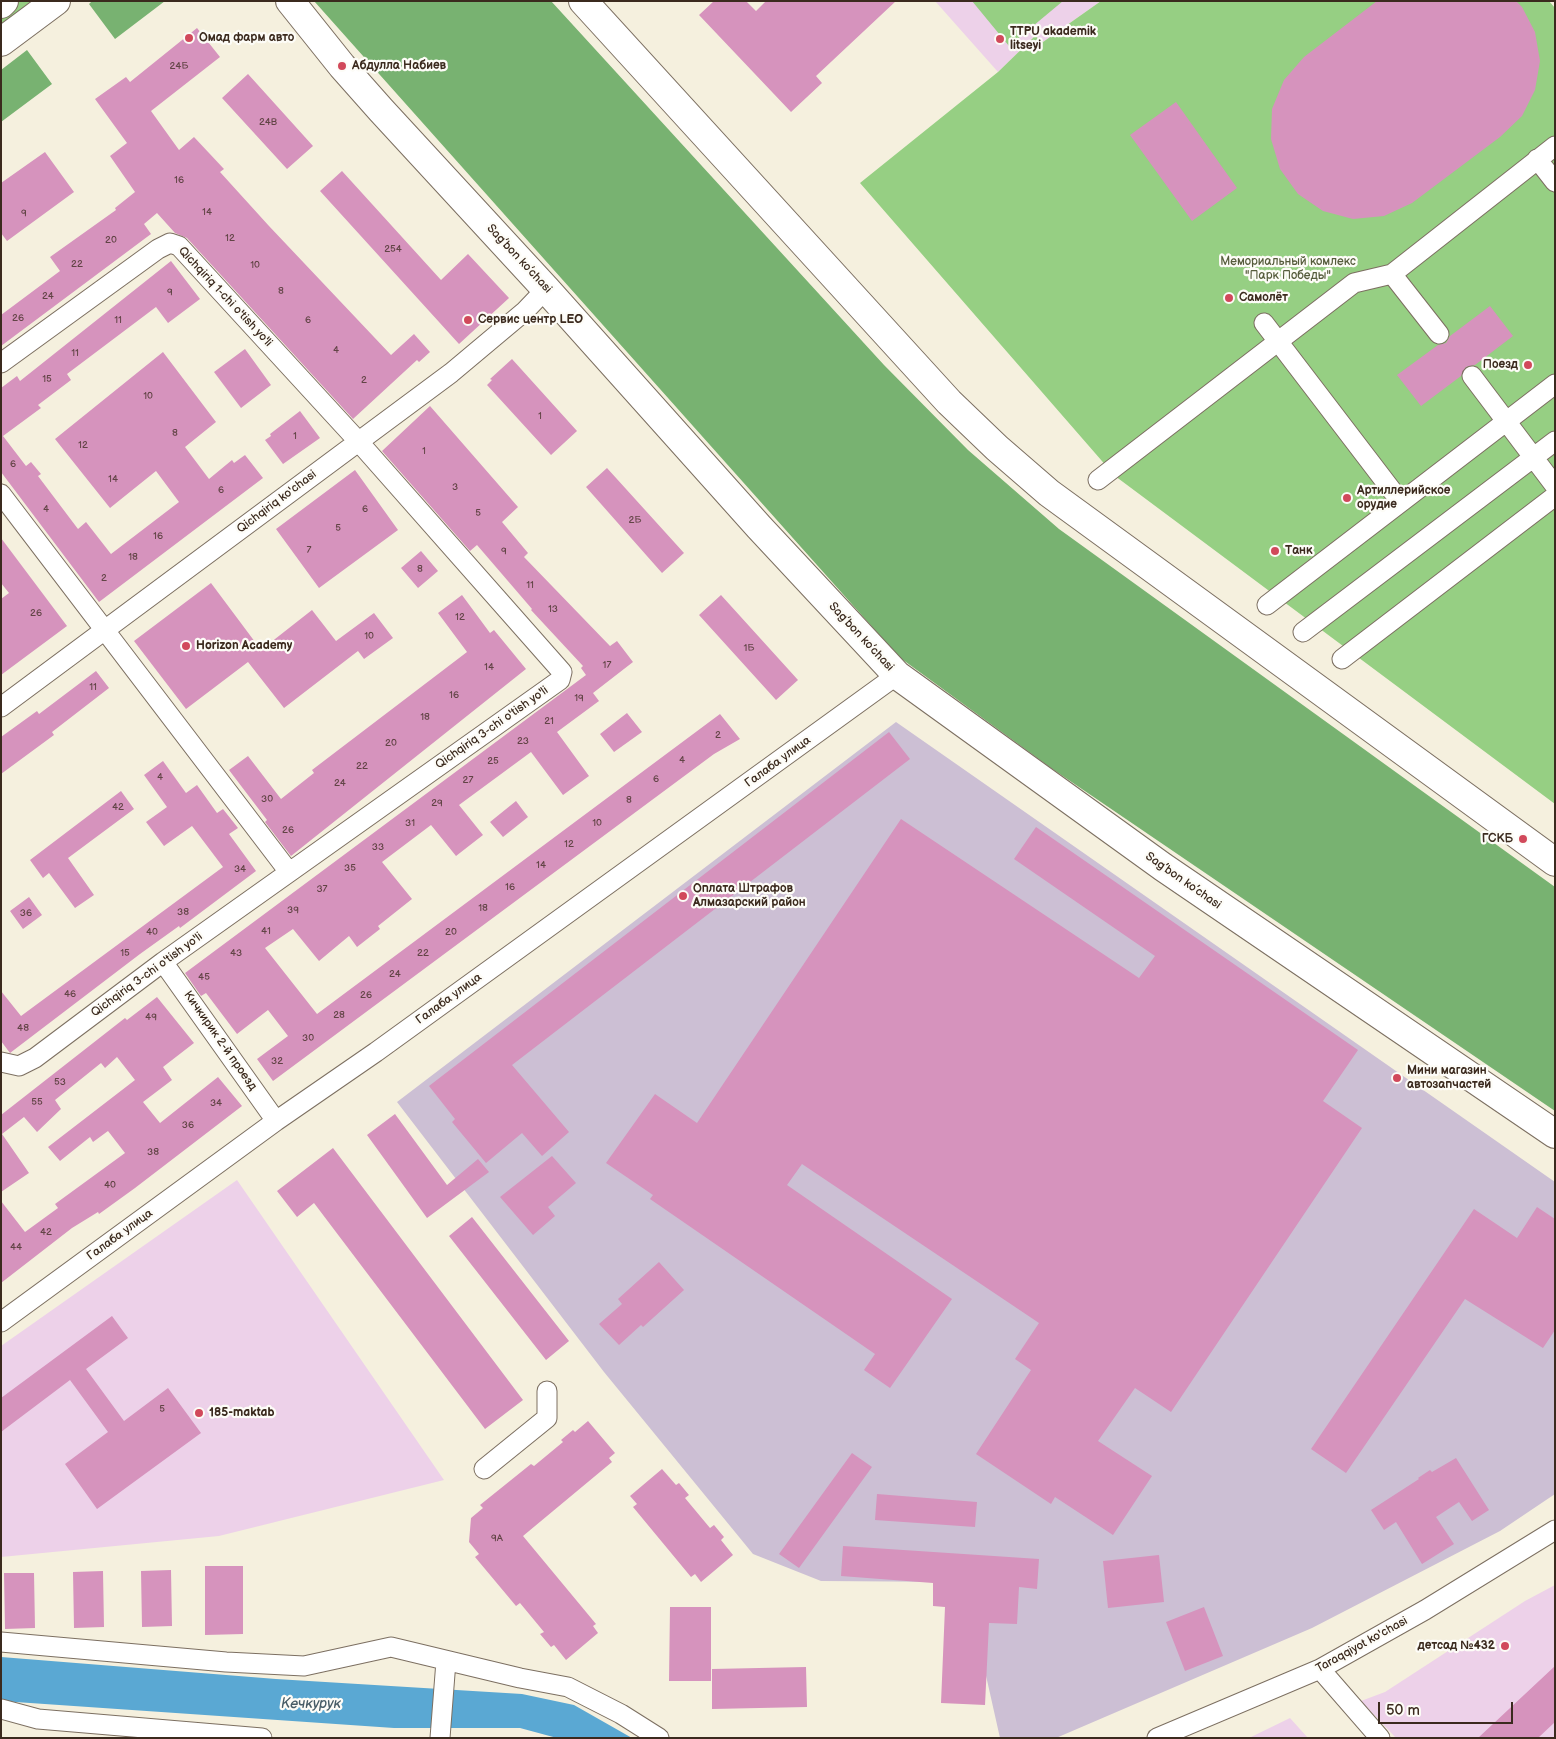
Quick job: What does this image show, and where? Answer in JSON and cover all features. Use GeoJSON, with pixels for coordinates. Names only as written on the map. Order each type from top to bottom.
{"type":"FeatureCollection","features":[{"type":"Feature","properties":{"kind":"main road"},"geometry":{"type":"LineString","coordinates":[[1,4],[4,1]]}},
{"type":"Feature","properties":{"kind":"main road"},"geometry":{"type":"LineString","coordinates":[[1,42],[56,1]]}},
{"type":"Feature","properties":{"kind":"main road","name":"Sag’bon ko’chasi"},"geometry":{"type":"LineString","coordinates":[[290,1],[348,73],[546,289],[759,527],[897,675],[1163,867],[1555,1134]]}},
{"type":"Feature","properties":{"kind":"main road"},"geometry":{"type":"LineString","coordinates":[[582,1],[943,395],[997,448],[1049,493],[1555,862]]}},
{"type":"Feature","properties":{"kind":"street"},"geometry":{"type":"LineString","coordinates":[[1098,480],[1354,283],[1392,274],[1555,146]]}},
{"type":"Feature","properties":{"kind":"street"},"geometry":{"type":"LineString","coordinates":[[1537,159],[1555,182]]}},
{"type":"Feature","properties":{"kind":"street","name":"Qichqiriq 1-chi o'tish yo'li"},"geometry":{"type":"LineString","coordinates":[[1,363],[158,249],[170,243],[179,246],[358,441]]}},
{"type":"Feature","properties":{"kind":"street"},"geometry":{"type":"LineString","coordinates":[[1392,274],[1439,334]]}},
{"type":"Feature","properties":{"kind":"street","name":"Qichqiriq ko'chasi"},"geometry":{"type":"LineString","coordinates":[[1,707],[451,373],[524,311],[546,289]]}},
{"type":"Feature","properties":{"kind":"street"},"geometry":{"type":"LineString","coordinates":[[1264,323],[1400,501]]}},
{"type":"Feature","properties":{"kind":"street"},"geometry":{"type":"LineString","coordinates":[[1472,376],[1555,486]]}},
{"type":"Feature","properties":{"kind":"street"},"geometry":{"type":"LineString","coordinates":[[1267,604],[1555,384]]}},
{"type":"Feature","properties":{"kind":"street","name":"Qichqiriq 3-chi o'tish yo'li"},"geometry":{"type":"LineString","coordinates":[[1,1062],[19,1066],[35,1058],[163,962],[560,680],[562,672],[358,441]]}},
{"type":"Feature","properties":{"kind":"street"},"geometry":{"type":"LineString","coordinates":[[1304,632],[1555,441]]}},
{"type":"Feature","properties":{"kind":"street"},"geometry":{"type":"LineString","coordinates":[[1,494],[103,631],[289,872]]}},
{"type":"Feature","properties":{"kind":"street"},"geometry":{"type":"LineString","coordinates":[[1342,659],[1555,496]]}},
{"type":"Feature","properties":{"kind":"street","name":"Галаба улица"},"geometry":{"type":"LineString","coordinates":[[1,1322],[276,1121],[897,675]]}},
{"type":"Feature","properties":{"kind":"street","name":"Кичкирик 2-й проезд"},"geometry":{"type":"LineString","coordinates":[[163,962],[276,1121]]}},
{"type":"Feature","properties":{"kind":"street"},"geometry":{"type":"LineString","coordinates":[[484,1469],[546,1418],[547,1391]]}},
{"type":"Feature","properties":{"kind":"street","name":"Taraqqiyot ko'chasi"},"geometry":{"type":"LineString","coordinates":[[1158,1738],[1320,1669],[1425,1610],[1555,1530]]}},
{"type":"Feature","properties":{"kind":"street"},"geometry":{"type":"LineString","coordinates":[[1,1642],[226,1662],[304,1666],[391,1647],[446,1661],[568,1687],[621,1714],[660,1738]]}},
{"type":"Feature","properties":{"kind":"street"},"geometry":{"type":"LineString","coordinates":[[440,1738],[446,1661]]}},
{"type":"Feature","properties":{"kind":"street"},"geometry":{"type":"LineString","coordinates":[[1320,1669],[1380,1738]]}},
{"type":"Feature","properties":{"kind":"street"},"geometry":{"type":"LineString","coordinates":[[1,1708],[38,1719],[262,1738]]}},
{"type":"Feature","properties":{"kind":"shaded area","name":"TTPU akademik litseyi"},"geometry":{"type":"Polygon","coordinates":[[[935,1],[1101,1],[1043,42],[1035,36],[998,72],[935,1]]]}},
{"type":"Feature","properties":{"kind":"shaded area"},"geometry":{"type":"Polygon","coordinates":[[[896,722],[1555,1182],[1555,1494],[1500,1531],[1312,1628],[1056,1738],[1000,1738],[965,1582],[821,1581],[753,1554],[604,1372],[397,1102],[896,722]]]}},
{"type":"Feature","properties":{"kind":"shaded area","name":"185-maktab"},"geometry":{"type":"Polygon","coordinates":[[[237,1180],[444,1480],[219,1536],[1,1557],[1,1346],[237,1180]]]}},
{"type":"Feature","properties":{"kind":"shaded area","name":"детсад №432"},"geometry":{"type":"Polygon","coordinates":[[[1555,1585],[1555,1738],[1396,1738],[1361,1701],[1385,1692],[1525,1601],[1555,1585]]]}},
{"type":"Feature","properties":{"kind":"shaded area"},"geometry":{"type":"Polygon","coordinates":[[[1290,1718],[1308,1738],[1249,1738],[1290,1718]]]}},
{"type":"Feature","properties":{"kind":"green space"},"geometry":{"type":"Polygon","coordinates":[[[18,1],[40,1],[1,31],[1,14],[18,1]]]}},
{"type":"Feature","properties":{"kind":"green space"},"geometry":{"type":"Polygon","coordinates":[[[92,1],[165,1],[115,39],[89,4],[92,1]]]}},
{"type":"Feature","properties":{"kind":"green space"},"geometry":{"type":"Polygon","coordinates":[[[314,1],[551,1],[884,365],[968,450],[1059,529],[1555,887],[1555,1111],[1051,768],[899,657],[314,1]]]}},
{"type":"Feature","properties":{"kind":"green space"},"geometry":{"type":"Polygon","coordinates":[[[972,1],[1063,1],[1009,46],[972,1]]]}},
{"type":"Feature","properties":{"kind":"green space","name":"Мемориальный комлекс \"Парк Победы\""},"geometry":{"type":"Polygon","coordinates":[[[1101,1],[1549,1],[1555,8],[1555,804],[1115,476],[860,183],[998,72],[1035,36],[1043,42],[1101,1]]]}},
{"type":"Feature","properties":{"kind":"green space"},"geometry":{"type":"Polygon","coordinates":[[[27,50],[52,84],[1,122],[1,70],[27,50]]]}},
{"type":"Feature","properties":{"kind":"water","name":"Кечкурук"},"geometry":{"type":"Polygon","coordinates":[[[1,1657],[276,1679],[522,1694],[574,1705],[632,1738],[557,1738],[520,1728],[394,1728],[1,1701],[1,1657]]]}},
{"type":"Feature","properties":{"kind":"building"},"geometry":{"type":"Polygon","coordinates":[[[714,1],[746,1],[756,11],[766,1],[896,1],[816,76],[822,83],[791,112],[699,15],[714,1]]]}},
{"type":"Feature","properties":{"kind":"building"},"geometry":{"type":"Polygon","coordinates":[[[1377,1],[1516,1],[1522,7],[1535,32],[1540,61],[1535,90],[1522,116],[1500,137],[1412,203],[1384,216],[1353,219],[1323,211],[1298,194],[1280,169],[1271,139],[1272,109],[1284,80],[1304,57],[1377,1]]]}},
{"type":"Feature","properties":{"kind":"building"},"geometry":{"type":"Polygon","coordinates":[[[197,28],[220,57],[151,111],[179,150],[194,137],[224,169],[220,172],[391,355],[414,334],[430,352],[419,362],[417,360],[353,419],[187,238],[175,233],[157,213],[144,224],[151,234],[1,346],[1,315],[60,271],[50,257],[116,210],[115,208],[135,192],[110,156],[127,143],[95,99],[126,77],[130,82],[197,28]]]}},
{"type":"Feature","properties":{"kind":"building"},"geometry":{"type":"Polygon","coordinates":[[[248,74],[313,146],[287,169],[222,98],[248,74]]]}},
{"type":"Feature","properties":{"kind":"building"},"geometry":{"type":"Polygon","coordinates":[[[1176,102],[1237,188],[1192,221],[1130,135],[1176,102]]]}},
{"type":"Feature","properties":{"kind":"building"},"geometry":{"type":"Polygon","coordinates":[[[45,152],[74,192],[7,241],[1,233],[1,183],[45,152]]]}},
{"type":"Feature","properties":{"kind":"building"},"geometry":{"type":"Polygon","coordinates":[[[342,171],[441,280],[468,254],[509,298],[459,344],[320,191],[342,171]]]}},
{"type":"Feature","properties":{"kind":"building"},"geometry":{"type":"Polygon","coordinates":[[[171,261],[200,299],[168,323],[156,307],[67,374],[71,380],[38,405],[41,408],[3,436],[26,466],[31,462],[41,474],[38,476],[78,529],[86,522],[111,554],[179,502],[156,471],[110,508],[55,439],[163,352],[216,422],[185,447],[209,479],[232,460],[234,463],[245,455],[263,478],[99,602],[1,472],[1,388],[17,376],[20,381],[171,261]]]}},
{"type":"Feature","properties":{"kind":"building"},"geometry":{"type":"Polygon","coordinates":[[[1490,306],[1513,336],[1475,365],[1466,367],[1461,376],[1421,406],[1397,375],[1438,345],[1446,343],[1450,336],[1490,306]]]}},
{"type":"Feature","properties":{"kind":"building"},"geometry":{"type":"Polygon","coordinates":[[[245,349],[271,385],[241,408],[214,372],[245,349]]]}},
{"type":"Feature","properties":{"kind":"building"},"geometry":{"type":"Polygon","coordinates":[[[512,359],[577,431],[551,455],[487,385],[492,380],[490,379],[512,359]]]}},
{"type":"Feature","properties":{"kind":"building"},"geometry":{"type":"Polygon","coordinates":[[[430,406],[518,507],[502,522],[528,553],[524,557],[610,646],[617,641],[633,662],[593,693],[599,701],[557,732],[589,776],[563,795],[531,752],[459,805],[483,835],[456,856],[431,825],[382,862],[412,899],[378,926],[380,929],[357,947],[349,936],[319,961],[293,929],[265,948],[317,1014],[720,714],[740,739],[714,754],[273,1081],[257,1059],[288,1036],[268,1010],[237,1034],[206,993],[201,996],[185,973],[586,675],[581,668],[583,666],[531,610],[477,545],[470,551],[382,451],[430,406]]]}},
{"type":"Feature","properties":{"kind":"building"},"geometry":{"type":"Polygon","coordinates":[[[300,411],[320,438],[283,464],[265,440],[300,411]]]}},
{"type":"Feature","properties":{"kind":"building"},"geometry":{"type":"Polygon","coordinates":[[[607,468],[684,553],[662,573],[586,487],[607,468]]]}},
{"type":"Feature","properties":{"kind":"building"},"geometry":{"type":"Polygon","coordinates":[[[355,470],[398,530],[319,588],[276,529],[355,470]]]}},
{"type":"Feature","properties":{"kind":"building"},"geometry":{"type":"Polygon","coordinates":[[[1,538],[67,626],[1,675],[1,599],[9,593],[1,583],[1,538]]]}},
{"type":"Feature","properties":{"kind":"building"},"geometry":{"type":"Polygon","coordinates":[[[421,551],[438,571],[418,588],[401,568],[421,551]]]}},
{"type":"Feature","properties":{"kind":"building"},"geometry":{"type":"Polygon","coordinates":[[[211,583],[261,650],[312,610],[336,641],[374,613],[393,638],[364,659],[358,651],[284,708],[248,662],[186,709],[134,641],[211,583]]]}},
{"type":"Feature","properties":{"kind":"building"},"geometry":{"type":"Polygon","coordinates":[[[462,595],[490,633],[494,630],[526,669],[291,856],[265,822],[267,820],[229,770],[248,756],[281,799],[314,773],[312,770],[467,652],[438,613],[462,595]]]}},
{"type":"Feature","properties":{"kind":"building"},"geometry":{"type":"Polygon","coordinates":[[[721,595],[798,680],[776,700],[699,615],[721,595]]]}},
{"type":"Feature","properties":{"kind":"building"},"geometry":{"type":"Polygon","coordinates":[[[96,671],[109,688],[52,732],[54,735],[1,774],[1,737],[37,711],[39,714],[96,671]]]}},
{"type":"Feature","properties":{"kind":"building"},"geometry":{"type":"Polygon","coordinates":[[[627,713],[642,732],[614,752],[600,734],[627,713]]]}},
{"type":"Feature","properties":{"kind":"building"},"geometry":{"type":"Polygon","coordinates":[[[889,732],[910,759],[512,1065],[569,1132],[542,1156],[522,1133],[486,1163],[452,1122],[455,1119],[429,1086],[889,732]]]}},
{"type":"Feature","properties":{"kind":"building"},"geometry":{"type":"Polygon","coordinates":[[[163,761],[186,793],[197,785],[217,813],[223,809],[238,828],[229,834],[256,871],[180,928],[179,926],[140,954],[10,1053],[1,1041],[1,991],[21,1016],[223,867],[192,826],[164,846],[146,822],[167,807],[144,775],[163,761]]]}},
{"type":"Feature","properties":{"kind":"building"},"geometry":{"type":"Polygon","coordinates":[[[121,791],[134,809],[68,858],[94,895],[75,908],[49,873],[43,878],[30,860],[121,791]]]}},
{"type":"Feature","properties":{"kind":"building"},"geometry":{"type":"Polygon","coordinates":[[[516,801],[528,817],[503,837],[490,822],[516,801]]]}},
{"type":"Feature","properties":{"kind":"building"},"geometry":{"type":"Polygon","coordinates":[[[901,819],[1139,978],[1155,956],[1014,859],[1036,827],[1358,1050],[1323,1101],[1362,1128],[1171,1412],[1135,1388],[1098,1441],[1152,1476],[1113,1535],[1055,1497],[1051,1504],[976,1454],[1031,1370],[1015,1359],[1039,1323],[802,1164],[787,1185],[952,1299],[890,1388],[864,1370],[875,1354],[650,1199],[653,1195],[606,1163],[655,1094],[697,1123],[901,819]]]}},
{"type":"Feature","properties":{"kind":"building"},"geometry":{"type":"Polygon","coordinates":[[[29,897],[42,915],[23,929],[10,911],[29,897]]]}},
{"type":"Feature","properties":{"kind":"building"},"geometry":{"type":"Polygon","coordinates":[[[157,997],[194,1043],[163,1067],[172,1080],[143,1102],[160,1123],[218,1077],[242,1106],[135,1188],[99,1214],[98,1212],[72,1228],[1,1283],[1,1201],[25,1232],[58,1208],[55,1204],[125,1153],[108,1131],[93,1142],[90,1137],[60,1161],[48,1147],[135,1080],[117,1057],[105,1068],[101,1063],[55,1100],[61,1109],[37,1132],[24,1117],[2,1134],[29,1173],[1,1192],[1,1115],[125,1018],[127,1020],[157,997]]]}},
{"type":"Feature","properties":{"kind":"building"},"geometry":{"type":"Polygon","coordinates":[[[395,1114],[447,1185],[478,1159],[489,1172],[427,1218],[367,1135],[395,1114]]]}},
{"type":"Feature","properties":{"kind":"building"},"geometry":{"type":"Polygon","coordinates":[[[333,1148],[523,1400],[485,1429],[314,1203],[297,1217],[277,1191],[333,1148]]]}},
{"type":"Feature","properties":{"kind":"building"},"geometry":{"type":"Polygon","coordinates":[[[552,1156],[576,1183],[548,1207],[555,1216],[533,1235],[500,1197],[552,1156]]]}},
{"type":"Feature","properties":{"kind":"building"},"geometry":{"type":"Polygon","coordinates":[[[1537,1207],[1555,1219],[1555,1330],[1543,1348],[1465,1299],[1346,1473],[1311,1449],[1474,1209],[1517,1238],[1537,1207]]]}},
{"type":"Feature","properties":{"kind":"building"},"geometry":{"type":"Polygon","coordinates":[[[472,1217],[569,1341],[546,1360],[449,1236],[472,1217]]]}},
{"type":"Feature","properties":{"kind":"building"},"geometry":{"type":"Polygon","coordinates":[[[659,1262],[684,1290],[643,1327],[641,1325],[619,1345],[599,1324],[622,1304],[618,1299],[659,1262]]]}},
{"type":"Feature","properties":{"kind":"building"},"geometry":{"type":"Polygon","coordinates":[[[112,1316],[128,1338],[86,1369],[124,1421],[168,1388],[201,1433],[97,1509],[65,1464],[108,1432],[70,1380],[1,1432],[1,1398],[112,1316]]]}},
{"type":"Feature","properties":{"kind":"building"},"geometry":{"type":"Polygon","coordinates":[[[588,1421],[615,1453],[609,1458],[612,1462],[523,1536],[596,1624],[593,1626],[598,1633],[566,1660],[554,1645],[551,1647],[540,1634],[544,1632],[520,1603],[516,1606],[475,1557],[479,1554],[469,1542],[471,1518],[483,1508],[480,1505],[531,1464],[534,1466],[563,1442],[561,1440],[573,1430],[575,1432],[588,1421]]]}},
{"type":"Feature","properties":{"kind":"building"},"geometry":{"type":"Polygon","coordinates":[[[852,1453],[872,1467],[799,1568],[779,1554],[852,1453]]]}},
{"type":"Feature","properties":{"kind":"building"},"geometry":{"type":"Polygon","coordinates":[[[1456,1458],[1489,1510],[1472,1521],[1459,1502],[1436,1517],[1454,1544],[1422,1564],[1396,1522],[1384,1530],[1371,1510],[1430,1470],[1432,1472],[1456,1458]]]}},
{"type":"Feature","properties":{"kind":"building"},"geometry":{"type":"Polygon","coordinates":[[[662,1469],[676,1485],[679,1483],[689,1495],[685,1498],[710,1528],[714,1525],[724,1537],[721,1540],[733,1555],[701,1582],[695,1574],[691,1577],[633,1507],[637,1504],[630,1496],[662,1469]]]}},
{"type":"Feature","properties":{"kind":"building"},"geometry":{"type":"Polygon","coordinates":[[[877,1494],[977,1502],[975,1527],[875,1520],[877,1494]]]}},
{"type":"Feature","properties":{"kind":"building"},"geometry":{"type":"Polygon","coordinates":[[[843,1546],[1039,1559],[1037,1589],[1019,1587],[1017,1624],[989,1623],[985,1705],[941,1703],[945,1607],[933,1606],[933,1583],[841,1576],[843,1546]]]}},
{"type":"Feature","properties":{"kind":"building"},"geometry":{"type":"Polygon","coordinates":[[[1159,1555],[1164,1602],[1108,1608],[1103,1561],[1159,1555]]]}},
{"type":"Feature","properties":{"kind":"building"},"geometry":{"type":"Polygon","coordinates":[[[205,1566],[243,1566],[243,1634],[205,1635],[205,1566]]]}},
{"type":"Feature","properties":{"kind":"building"},"geometry":{"type":"Polygon","coordinates":[[[171,1570],[172,1626],[142,1627],[141,1571],[171,1570]]]}},
{"type":"Feature","properties":{"kind":"building"},"geometry":{"type":"Polygon","coordinates":[[[103,1571],[104,1627],[74,1628],[73,1572],[103,1571]]]}},
{"type":"Feature","properties":{"kind":"building"},"geometry":{"type":"Polygon","coordinates":[[[4,1573],[34,1573],[35,1628],[5,1629],[4,1573]]]}},
{"type":"Feature","properties":{"kind":"building"},"geometry":{"type":"Polygon","coordinates":[[[670,1607],[711,1607],[711,1681],[669,1681],[670,1607]]]}},
{"type":"Feature","properties":{"kind":"building"},"geometry":{"type":"Polygon","coordinates":[[[1204,1607],[1223,1656],[1185,1671],[1166,1622],[1204,1607]]]}},
{"type":"Feature","properties":{"kind":"building"},"geometry":{"type":"Polygon","coordinates":[[[1555,1666],[1555,1722],[1538,1738],[1478,1738],[1555,1666]]]}},
{"type":"Feature","properties":{"kind":"building"},"geometry":{"type":"Polygon","coordinates":[[[806,1667],[807,1707],[712,1709],[712,1669],[806,1667]]]}},
{"type":"Feature","properties":{"kind":"place","name":"Омад фарм авто"},"geometry":{"type":"Point","coordinates":[189,38]}},
{"type":"Feature","properties":{"kind":"place","name":"TTPU akademik litseyi"},"geometry":{"type":"Point","coordinates":[1000,39]}},
{"type":"Feature","properties":{"kind":"place","name":"Абдулла Набиев"},"geometry":{"type":"Point","coordinates":[342,66]}},
{"type":"Feature","properties":{"kind":"place","name":"Самолёт"},"geometry":{"type":"Point","coordinates":[1229,298]}},
{"type":"Feature","properties":{"kind":"place","name":"Сервис центр LEO"},"geometry":{"type":"Point","coordinates":[468,320]}},
{"type":"Feature","properties":{"kind":"place","name":"Поезд"},"geometry":{"type":"Point","coordinates":[1528,365]}},
{"type":"Feature","properties":{"kind":"place","name":"Артиллерийское орудие"},"geometry":{"type":"Point","coordinates":[1347,498]}},
{"type":"Feature","properties":{"kind":"place","name":"Танк"},"geometry":{"type":"Point","coordinates":[1275,551]}},
{"type":"Feature","properties":{"kind":"place","name":"Horizon Academy"},"geometry":{"type":"Point","coordinates":[186,646]}},
{"type":"Feature","properties":{"kind":"place","name":"ГСКБ"},"geometry":{"type":"Point","coordinates":[1523,839]}},
{"type":"Feature","properties":{"kind":"place","name":"Оплата Штрафов Aлмазарский район"},"geometry":{"type":"Point","coordinates":[683,896]}},
{"type":"Feature","properties":{"kind":"place","name":"Мини магазин автозапчастей"},"geometry":{"type":"Point","coordinates":[1397,1078]}},
{"type":"Feature","properties":{"kind":"place","name":"185-maktab"},"geometry":{"type":"Point","coordinates":[199,1413]}},
{"type":"Feature","properties":{"kind":"place","name":"детсад №432"},"geometry":{"type":"Point","coordinates":[1505,1646]}}]}
